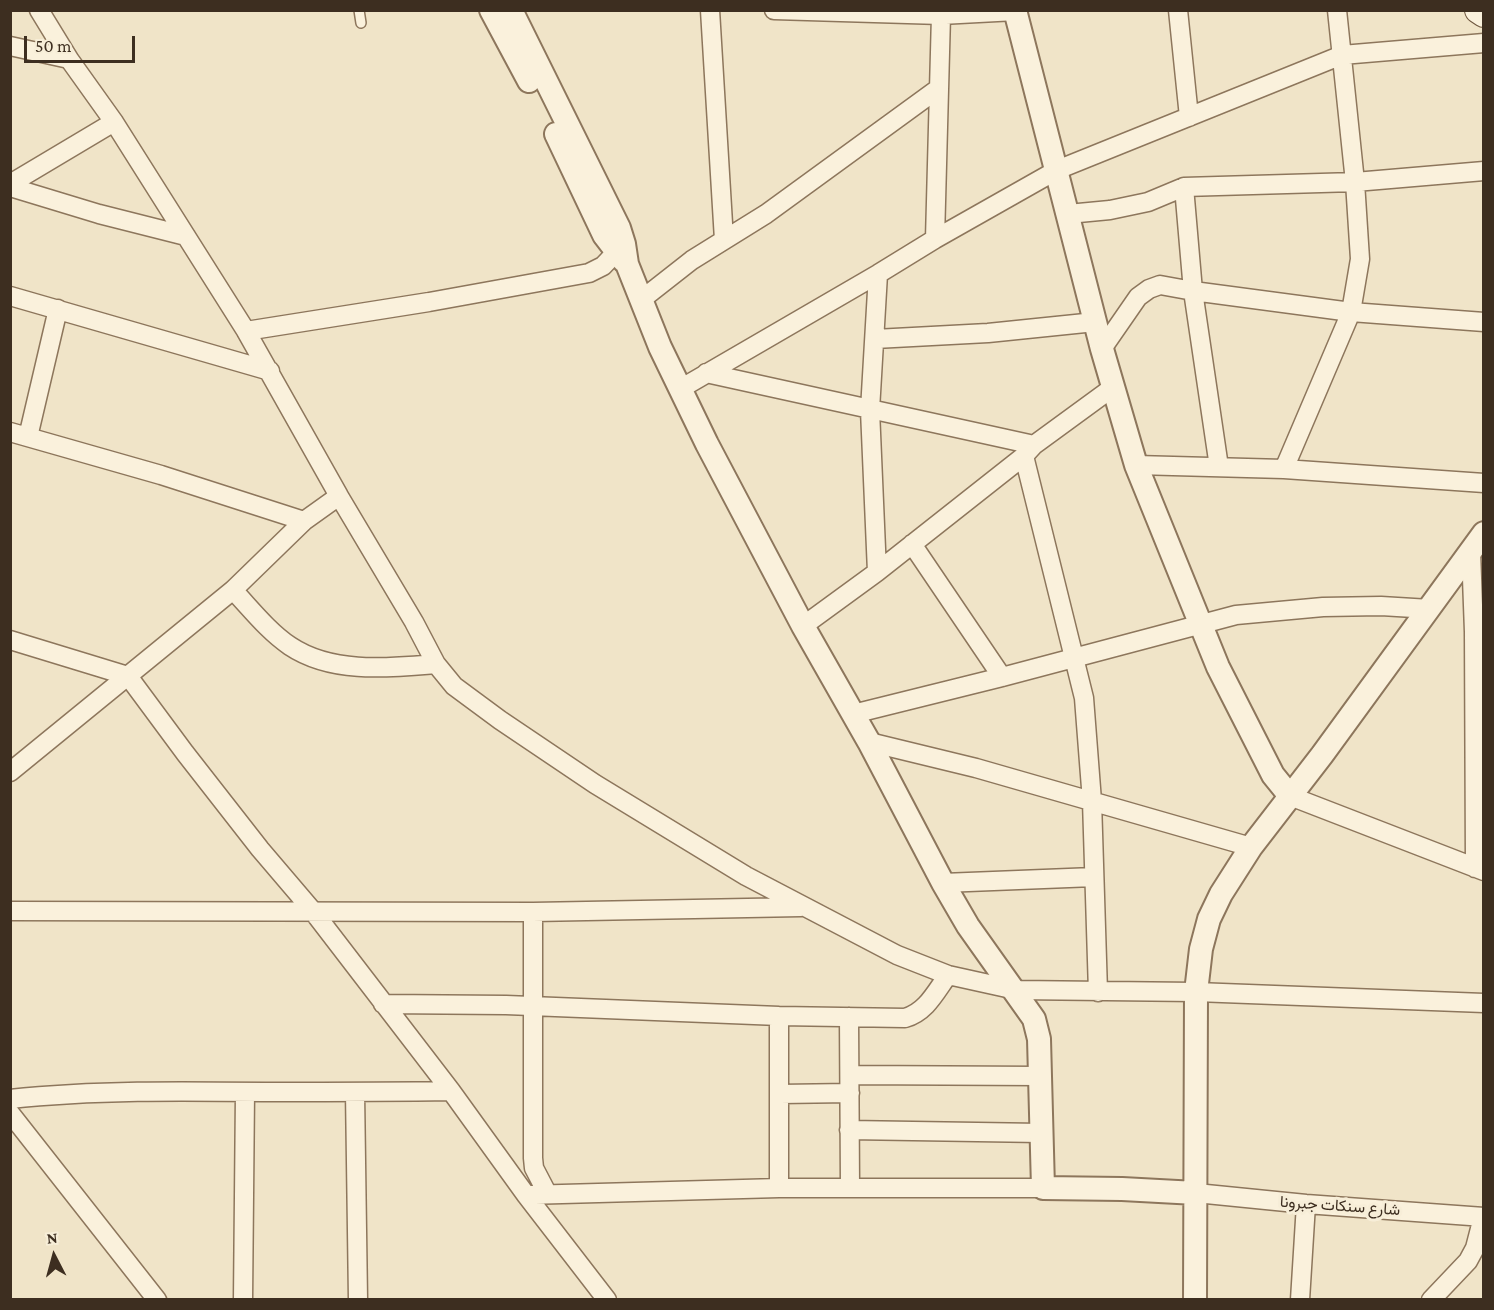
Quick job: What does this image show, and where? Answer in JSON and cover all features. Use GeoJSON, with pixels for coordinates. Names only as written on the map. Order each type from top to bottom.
{"type":"FeatureCollection","features":[{"type":"Feature","properties":{"kind":"main road"},"geometry":{"type":"LineString","coordinates":[[1478,10],[1484,15]]}},
{"type":"Feature","properties":{"kind":"street"},"geometry":{"type":"LineString","coordinates":[[39,10],[69,59],[114,122],[246,331],[436,664],[454,686],[464,693],[595,783],[746,876],[897,955],[948,975],[1016,990],[1196,992],[1484,1003]]}},
{"type":"Feature","properties":{"kind":"street"},"geometry":{"type":"LineString","coordinates":[[491,10],[560,141],[604,235],[622,253]]}},
{"type":"Feature","properties":{"kind":"street"},"geometry":{"type":"LineString","coordinates":[[511,10],[592,172],[660,347],[707,444],[943,883],[990,958],[1016,990],[1038,1027],[1043,1188]]}},
{"type":"Feature","properties":{"kind":"street"},"geometry":{"type":"LineString","coordinates":[[710,10],[724,240]]}},
{"type":"Feature","properties":{"kind":"street"},"geometry":{"type":"LineString","coordinates":[[774,10],[941,15],[1015,11],[1112,388],[1136,465],[1218,667],[1268,766],[1290,796],[1479,869],[1479,541]]}},
{"type":"Feature","properties":{"kind":"street"},"geometry":{"type":"LineString","coordinates":[[1178,10],[1189,117]]}},
{"type":"Feature","properties":{"kind":"street"},"geometry":{"type":"LineString","coordinates":[[1284,469],[1351,312],[1360,259],[1355,182],[1337,10]]}},
{"type":"Feature","properties":{"kind":"street"},"geometry":{"type":"LineString","coordinates":[[935,238],[941,15]]}},
{"type":"Feature","properties":{"kind":"street"},"geometry":{"type":"LineString","coordinates":[[680,388],[878,274],[935,238],[1057,170],[1342,54],[1484,43]]}},
{"type":"Feature","properties":{"kind":"street"},"geometry":{"type":"LineString","coordinates":[[10,46],[69,59]]}},
{"type":"Feature","properties":{"kind":"street"},"geometry":{"type":"LineString","coordinates":[[641,300],[692,260],[766,214],[939,88]]}},
{"type":"Feature","properties":{"kind":"street"},"geometry":{"type":"LineString","coordinates":[[10,186],[114,122]]}},
{"type":"Feature","properties":{"kind":"street"},"geometry":{"type":"LineString","coordinates":[[1068,214],[1110,210],[1148,202],[1184,187],[1355,182],[1484,171]]}},
{"type":"Feature","properties":{"kind":"street"},"geometry":{"type":"LineString","coordinates":[[10,186],[99,214],[186,237]]}},
{"type":"Feature","properties":{"kind":"street"},"geometry":{"type":"LineString","coordinates":[[1184,187],[1193,291],[1219,467]]}},
{"type":"Feature","properties":{"kind":"street"},"geometry":{"type":"LineString","coordinates":[[246,331],[418,304],[589,273],[622,253]]}},
{"type":"Feature","properties":{"kind":"street"},"geometry":{"type":"LineString","coordinates":[[877,572],[870,410],[878,274]]}},
{"type":"Feature","properties":{"kind":"street"},"geometry":{"type":"LineString","coordinates":[[1102,349],[1138,297],[1160,285],[1351,312],[1484,322]]}},
{"type":"Feature","properties":{"kind":"street"},"geometry":{"type":"LineString","coordinates":[[10,296],[270,371]]}},
{"type":"Feature","properties":{"kind":"street"},"geometry":{"type":"LineString","coordinates":[[58,309],[19,434],[161,475],[304,521]]}},
{"type":"Feature","properties":{"kind":"street"},"geometry":{"type":"LineString","coordinates":[[875,339],[988,333],[1095,322]]}},
{"type":"Feature","properties":{"kind":"street"},"geometry":{"type":"LineString","coordinates":[[706,373],[870,410],[1029,451]]}},
{"type":"Feature","properties":{"kind":"street"},"geometry":{"type":"LineString","coordinates":[[803,626],[877,572],[1112,388]]}},
{"type":"Feature","properties":{"kind":"street"},"geometry":{"type":"LineString","coordinates":[[1029,451],[1084,698],[1092,801],[1098,992]]}},
{"type":"Feature","properties":{"kind":"street"},"geometry":{"type":"LineString","coordinates":[[1136,465],[1284,469],[1484,483]]}},
{"type":"Feature","properties":{"kind":"street"},"geometry":{"type":"LineString","coordinates":[[11,772],[233,590],[304,521],[339,496]]}},
{"type":"Feature","properties":{"kind":"street"},"geometry":{"type":"LineString","coordinates":[[1195,1299],[1196,992],[1201,949],[1209,918],[1221,894],[1251,848],[1479,541]]}},
{"type":"Feature","properties":{"kind":"street"},"geometry":{"type":"LineString","coordinates":[[912,544],[1002,677]]}},
{"type":"Feature","properties":{"kind":"street"},"geometry":{"type":"LineString","coordinates":[[233,590],[261,620],[291,646],[323,660],[357,667],[389,668],[436,664]]}},
{"type":"Feature","properties":{"kind":"street"},"geometry":{"type":"LineString","coordinates":[[853,714],[1236,615],[1323,607],[1381,606],[1430,609]]}},
{"type":"Feature","properties":{"kind":"street"},"geometry":{"type":"LineString","coordinates":[[10,640],[128,676],[233,814],[312,910],[451,1090],[526,1195],[607,1299]]}},
{"type":"Feature","properties":{"kind":"street"},"geometry":{"type":"LineString","coordinates":[[869,742],[976,768],[1251,848]]}},
{"type":"Feature","properties":{"kind":"street"},"geometry":{"type":"LineString","coordinates":[[943,883],[1094,877]]}},
{"type":"Feature","properties":{"kind":"street"},"geometry":{"type":"LineString","coordinates":[[10,911],[533,912],[803,907]]}},
{"type":"Feature","properties":{"kind":"street"},"geometry":{"type":"LineString","coordinates":[[533,912],[533,1158],[534,1168],[547,1193]]}},
{"type":"Feature","properties":{"kind":"street"},"geometry":{"type":"LineString","coordinates":[[383,1004],[905,1018],[924,1008],[948,975]]}},
{"type":"Feature","properties":{"kind":"street"},"geometry":{"type":"LineString","coordinates":[[779,1016],[779,1188]]}},
{"type":"Feature","properties":{"kind":"street"},"geometry":{"type":"LineString","coordinates":[[849,1017],[850,1187]]}},
{"type":"Feature","properties":{"kind":"street"},"geometry":{"type":"LineString","coordinates":[[780,1094],[850,1084],[1040,1076]]}},
{"type":"Feature","properties":{"kind":"street"},"geometry":{"type":"LineString","coordinates":[[10,1099],[136,1090],[355,1092],[451,1090]]}},
{"type":"Feature","properties":{"kind":"street"},"geometry":{"type":"LineString","coordinates":[[243,1299],[245,1092]]}},
{"type":"Feature","properties":{"kind":"street"},"geometry":{"type":"LineString","coordinates":[[355,1092],[358,1299]]}},
{"type":"Feature","properties":{"kind":"street"},"geometry":{"type":"LineString","coordinates":[[10,1113],[19,1135],[157,1299]]}},
{"type":"Feature","properties":{"kind":"street"},"geometry":{"type":"LineString","coordinates":[[849,1130],[1041,1133]]}},
{"type":"Feature","properties":{"kind":"street"},"geometry":{"type":"LineString","coordinates":[[526,1195],[850,1187],[1122,1189],[1196,1193]]}},
{"type":"Feature","properties":{"kind":"street","name":"شارع سنكات جبرونا"},"geometry":{"type":"LineString","coordinates":[[1196,1193],[1483,1217]]}},
{"type":"Feature","properties":{"kind":"street"},"geometry":{"type":"LineString","coordinates":[[1300,1299],[1306,1204]]}},
{"type":"Feature","properties":{"kind":"street"},"geometry":{"type":"LineString","coordinates":[[1431,1299],[1468,1261],[1475,1248],[1483,1217]]}},
{"type":"Feature","properties":{"kind":"lane"},"geometry":{"type":"LineString","coordinates":[[358,10],[361,23]]}}]}
